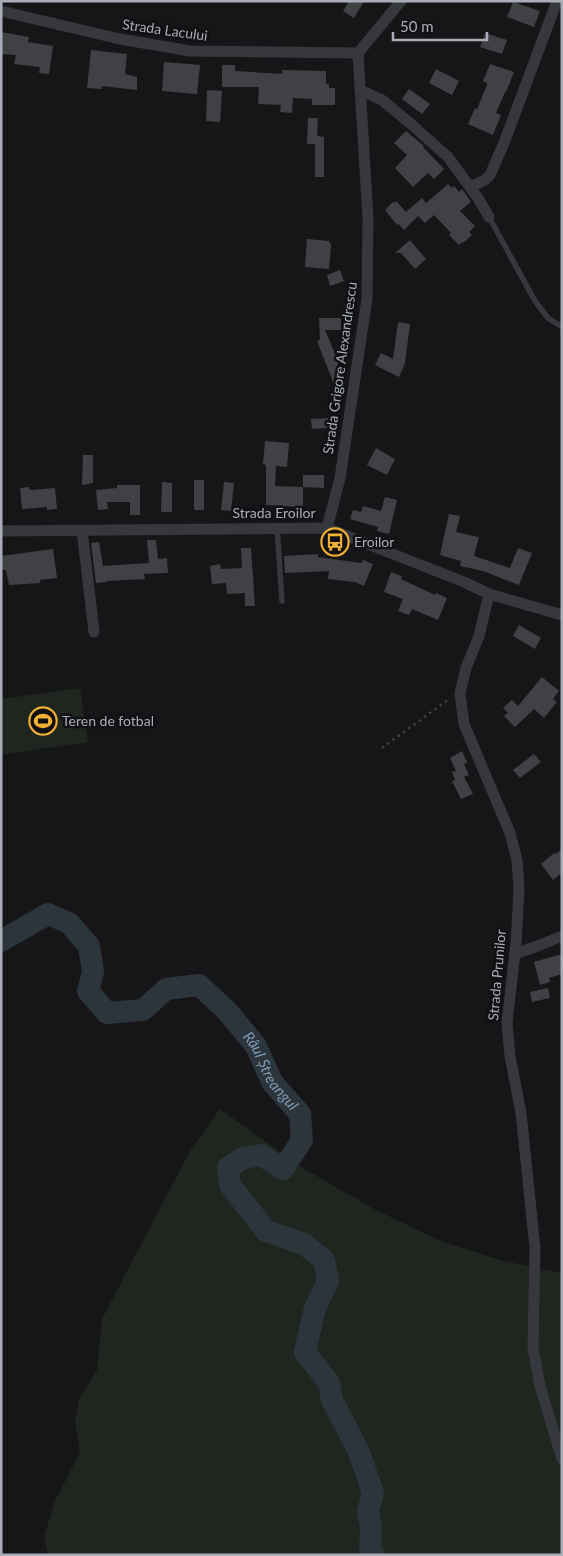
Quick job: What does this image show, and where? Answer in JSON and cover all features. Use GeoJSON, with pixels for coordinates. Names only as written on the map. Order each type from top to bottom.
{"type":"FeatureCollection","features":[{"type":"Feature","properties":{"kind":"street"},"geometry":{"type":"LineString","coordinates":[[358,53],[401,1]]}},
{"type":"Feature","properties":{"kind":"street"},"geometry":{"type":"LineString","coordinates":[[470,188],[490,175],[504,144],[557,1]]}},
{"type":"Feature","properties":{"kind":"street","name":"Strada Lacului"},"geometry":{"type":"LineString","coordinates":[[1,11],[120,39],[190,51],[358,53]]}},
{"type":"Feature","properties":{"kind":"street","name":"Strada Grigore Alexandrescu"},"geometry":{"type":"LineString","coordinates":[[327,528],[340,478],[367,299],[368,218],[358,53]]}},
{"type":"Feature","properties":{"kind":"street"},"geometry":{"type":"LineString","coordinates":[[360,90],[382,100],[448,157],[478,198],[489,217]]}},
{"type":"Feature","properties":{"kind":"street","name":"Strada Eroilor"},"geometry":{"type":"LineString","coordinates":[[1,531],[327,528],[489,594],[562,616]]}},
{"type":"Feature","properties":{"kind":"street"},"geometry":{"type":"LineString","coordinates":[[82,530],[94,632]]}},
{"type":"Feature","properties":{"kind":"street","name":"Strada Prunilor"},"geometry":{"type":"LineString","coordinates":[[489,594],[460,693],[464,724],[510,833],[517,860],[519,889],[515,954],[507,1022],[510,1056],[521,1113],[535,1248],[533,1348],[540,1386],[562,1459]]}},
{"type":"Feature","properties":{"kind":"street"},"geometry":{"type":"LineString","coordinates":[[515,954],[562,936]]}},
{"type":"Feature","properties":{"kind":"lane"},"geometry":{"type":"LineString","coordinates":[[489,217],[535,301],[548,318],[562,326]]}},
{"type":"Feature","properties":{"kind":"lane"},"geometry":{"type":"LineString","coordinates":[[277,527],[282,601]]}},
{"type":"Feature","properties":{"kind":"path"},"geometry":{"type":"LineString","coordinates":[[382,748],[460,693]]}},
{"type":"Feature","properties":{"kind":"shaded area","name":"Teren de fotbal"},"geometry":{"type":"Polygon","coordinates":[[[80,688],[88,742],[1,755],[1,699],[80,688]]]}},
{"type":"Feature","properties":{"kind":"shaded area"},"geometry":{"type":"Polygon","coordinates":[[[220,1109],[301,1167],[376,1210],[443,1242],[504,1261],[562,1273],[562,1555],[48,1555],[44,1537],[55,1501],[80,1452],[75,1421],[79,1399],[97,1370],[102,1319],[190,1151],[220,1109]]]}},
{"type":"Feature","properties":{"kind":"building"},"geometry":{"type":"Polygon","coordinates":[[[349,1],[364,1],[354,18],[343,11],[349,1]]]}},
{"type":"Feature","properties":{"kind":"building"},"geometry":{"type":"Polygon","coordinates":[[[513,2],[540,11],[534,27],[507,17],[513,2]]]}},
{"type":"Feature","properties":{"kind":"building"},"geometry":{"type":"Polygon","coordinates":[[[1,32],[29,37],[28,42],[53,46],[49,74],[39,73],[40,67],[14,64],[16,55],[1,54],[1,32]]]}},
{"type":"Feature","properties":{"kind":"building"},"geometry":{"type":"Polygon","coordinates":[[[485,33],[507,40],[502,54],[480,47],[485,33]]]}},
{"type":"Feature","properties":{"kind":"building"},"geometry":{"type":"Polygon","coordinates":[[[91,50],[127,54],[125,74],[137,77],[137,90],[102,86],[102,89],[87,88],[91,50]]]}},
{"type":"Feature","properties":{"kind":"building"},"geometry":{"type":"Polygon","coordinates":[[[164,62],[200,65],[197,94],[162,91],[164,62]]]}},
{"type":"Feature","properties":{"kind":"building"},"geometry":{"type":"Polygon","coordinates":[[[490,64],[514,72],[496,113],[501,115],[493,135],[468,124],[475,108],[477,109],[487,85],[483,81],[490,64]]]}},
{"type":"Feature","properties":{"kind":"building"},"geometry":{"type":"Polygon","coordinates":[[[222,65],[235,65],[235,71],[282,74],[282,70],[326,71],[326,84],[329,84],[329,88],[335,88],[335,105],[312,105],[312,99],[293,98],[292,113],[280,112],[281,105],[258,104],[259,87],[222,87],[222,65]]]}},
{"type":"Feature","properties":{"kind":"building"},"geometry":{"type":"Polygon","coordinates":[[[436,69],[459,81],[452,95],[429,83],[436,69]]]}},
{"type":"Feature","properties":{"kind":"building"},"geometry":{"type":"Polygon","coordinates":[[[409,89],[430,104],[422,114],[402,99],[409,89]]]}},
{"type":"Feature","properties":{"kind":"building"},"geometry":{"type":"Polygon","coordinates":[[[207,90],[222,91],[220,122],[206,121],[207,90]]]}},
{"type":"Feature","properties":{"kind":"building"},"geometry":{"type":"Polygon","coordinates":[[[308,118],[318,118],[317,136],[324,137],[324,177],[315,177],[315,144],[307,144],[308,118]]]}},
{"type":"Feature","properties":{"kind":"building"},"geometry":{"type":"Polygon","coordinates":[[[406,131],[424,146],[444,169],[434,179],[428,173],[413,187],[395,168],[407,155],[394,143],[406,131]]]}},
{"type":"Feature","properties":{"kind":"building"},"geometry":{"type":"Polygon","coordinates":[[[448,184],[452,188],[454,186],[459,192],[462,189],[471,202],[460,211],[475,226],[469,232],[472,235],[459,245],[449,235],[451,233],[434,215],[425,223],[418,216],[404,230],[399,224],[397,225],[385,210],[396,201],[406,212],[422,198],[426,203],[448,184]]]}},
{"type":"Feature","properties":{"kind":"building"},"geometry":{"type":"Polygon","coordinates":[[[307,239],[329,241],[331,245],[329,269],[305,267],[307,239]]]}},
{"type":"Feature","properties":{"kind":"building"},"geometry":{"type":"Polygon","coordinates":[[[410,240],[426,259],[415,269],[401,253],[395,253],[410,240]]]}},
{"type":"Feature","properties":{"kind":"building"},"geometry":{"type":"Polygon","coordinates":[[[340,270],[344,281],[330,286],[327,275],[340,270]]]}},
{"type":"Feature","properties":{"kind":"building"},"geometry":{"type":"Polygon","coordinates":[[[319,318],[341,318],[341,330],[325,330],[339,363],[337,364],[342,390],[337,392],[317,341],[320,340],[319,318]]]}},
{"type":"Feature","properties":{"kind":"building"},"geometry":{"type":"Polygon","coordinates":[[[398,322],[410,324],[405,363],[399,377],[375,365],[381,353],[393,359],[398,322]]]}},
{"type":"Feature","properties":{"kind":"building"},"geometry":{"type":"Polygon","coordinates":[[[329,418],[329,428],[312,429],[311,419],[329,418]]]}},
{"type":"Feature","properties":{"kind":"building"},"geometry":{"type":"Polygon","coordinates":[[[265,441],[289,443],[287,467],[276,466],[275,486],[303,487],[303,507],[266,505],[266,465],[263,464],[265,441]]]}},
{"type":"Feature","properties":{"kind":"building"},"geometry":{"type":"Polygon","coordinates":[[[376,448],[395,459],[387,475],[367,465],[376,448]]]}},
{"type":"Feature","properties":{"kind":"building"},"geometry":{"type":"Polygon","coordinates":[[[83,455],[93,455],[93,483],[82,485],[83,455]]]}},
{"type":"Feature","properties":{"kind":"building"},"geometry":{"type":"Polygon","coordinates":[[[303,475],[324,475],[324,488],[303,487],[303,475]]]}},
{"type":"Feature","properties":{"kind":"building"},"geometry":{"type":"Polygon","coordinates":[[[194,480],[204,480],[204,510],[194,510],[194,480]]]}},
{"type":"Feature","properties":{"kind":"building"},"geometry":{"type":"Polygon","coordinates":[[[162,482],[172,483],[172,512],[161,512],[162,482]]]}},
{"type":"Feature","properties":{"kind":"building"},"geometry":{"type":"Polygon","coordinates":[[[224,482],[234,483],[231,511],[221,510],[224,482]]]}},
{"type":"Feature","properties":{"kind":"building"},"geometry":{"type":"Polygon","coordinates":[[[117,485],[140,485],[140,515],[130,515],[130,502],[107,502],[108,509],[98,510],[96,490],[117,488],[117,485]]]}},
{"type":"Feature","properties":{"kind":"building"},"geometry":{"type":"Polygon","coordinates":[[[29,487],[30,490],[55,488],[57,509],[47,510],[47,507],[22,509],[20,488],[29,487]]]}},
{"type":"Feature","properties":{"kind":"building"},"geometry":{"type":"Polygon","coordinates":[[[385,497],[397,500],[389,534],[377,531],[378,527],[350,519],[353,510],[361,512],[363,506],[381,511],[385,497]]]}},
{"type":"Feature","properties":{"kind":"building"},"geometry":{"type":"Polygon","coordinates":[[[449,514],[460,516],[456,532],[479,537],[474,556],[510,568],[518,548],[532,553],[519,585],[483,571],[460,566],[461,561],[440,555],[449,514]]]}},
{"type":"Feature","properties":{"kind":"building"},"geometry":{"type":"Polygon","coordinates":[[[147,540],[156,540],[158,559],[167,558],[168,573],[144,574],[145,579],[96,583],[91,543],[99,542],[103,566],[149,563],[147,540]]]}},
{"type":"Feature","properties":{"kind":"building"},"geometry":{"type":"Polygon","coordinates":[[[241,548],[251,548],[255,606],[245,606],[245,593],[227,594],[226,583],[212,584],[210,566],[220,564],[221,569],[242,568],[241,548]]]}},
{"type":"Feature","properties":{"kind":"building"},"geometry":{"type":"Polygon","coordinates":[[[53,549],[57,578],[40,580],[40,583],[9,585],[6,570],[1,570],[1,556],[53,549]]]}},
{"type":"Feature","properties":{"kind":"building"},"geometry":{"type":"Polygon","coordinates":[[[318,554],[318,557],[361,563],[363,560],[373,564],[364,586],[355,582],[328,579],[329,571],[285,573],[284,556],[318,554]]]}},
{"type":"Feature","properties":{"kind":"building"},"geometry":{"type":"Polygon","coordinates":[[[391,572],[402,576],[401,579],[435,595],[436,593],[447,598],[438,620],[412,609],[409,615],[398,611],[403,599],[384,592],[391,572]]]}},
{"type":"Feature","properties":{"kind":"building"},"geometry":{"type":"Polygon","coordinates":[[[519,625],[541,638],[535,649],[513,636],[519,625]]]}},
{"type":"Feature","properties":{"kind":"building"},"geometry":{"type":"Polygon","coordinates":[[[542,677],[559,691],[553,699],[557,702],[544,718],[534,709],[515,727],[504,716],[508,713],[503,708],[512,700],[518,706],[542,677]]]}},
{"type":"Feature","properties":{"kind":"building"},"geometry":{"type":"Polygon","coordinates":[[[462,751],[467,762],[464,764],[469,775],[464,777],[473,794],[461,799],[452,781],[455,780],[452,772],[456,771],[450,758],[462,751]]]}},
{"type":"Feature","properties":{"kind":"building"},"geometry":{"type":"Polygon","coordinates":[[[534,754],[541,762],[520,778],[513,770],[534,754]]]}},
{"type":"Feature","properties":{"kind":"building"},"geometry":{"type":"Polygon","coordinates":[[[562,849],[562,873],[553,880],[541,864],[562,849]]]}},
{"type":"Feature","properties":{"kind":"building"},"geometry":{"type":"Polygon","coordinates":[[[562,954],[562,974],[549,978],[550,982],[540,985],[534,962],[562,954]]]}},
{"type":"Feature","properties":{"kind":"building"},"geometry":{"type":"Polygon","coordinates":[[[548,988],[550,998],[532,1002],[530,992],[548,988]]]}},
{"type":"Feature","properties":{"kind":"waterway","name":"Râul Ștreangul"},"geometry":{"type":"LineString","coordinates":[[1,941],[48,914],[69,923],[89,946],[93,972],[88,991],[107,1013],[143,1010],[166,989],[199,985],[228,1012],[256,1046],[272,1082],[300,1114],[302,1140],[283,1169],[261,1155],[243,1158],[228,1168],[230,1185],[266,1231],[304,1244],[324,1260],[328,1281],[315,1308],[305,1352],[329,1383],[332,1400],[359,1452],[373,1493],[368,1511],[371,1528],[370,1551],[374,1555]]}},
{"type":"Feature","properties":{"kind":"place","name":"Eroilor"},"geometry":{"type":"Point","coordinates":[335,542]}},
{"type":"Feature","properties":{"kind":"place","name":"Teren de fotbal"},"geometry":{"type":"Point","coordinates":[43,721]}}]}
